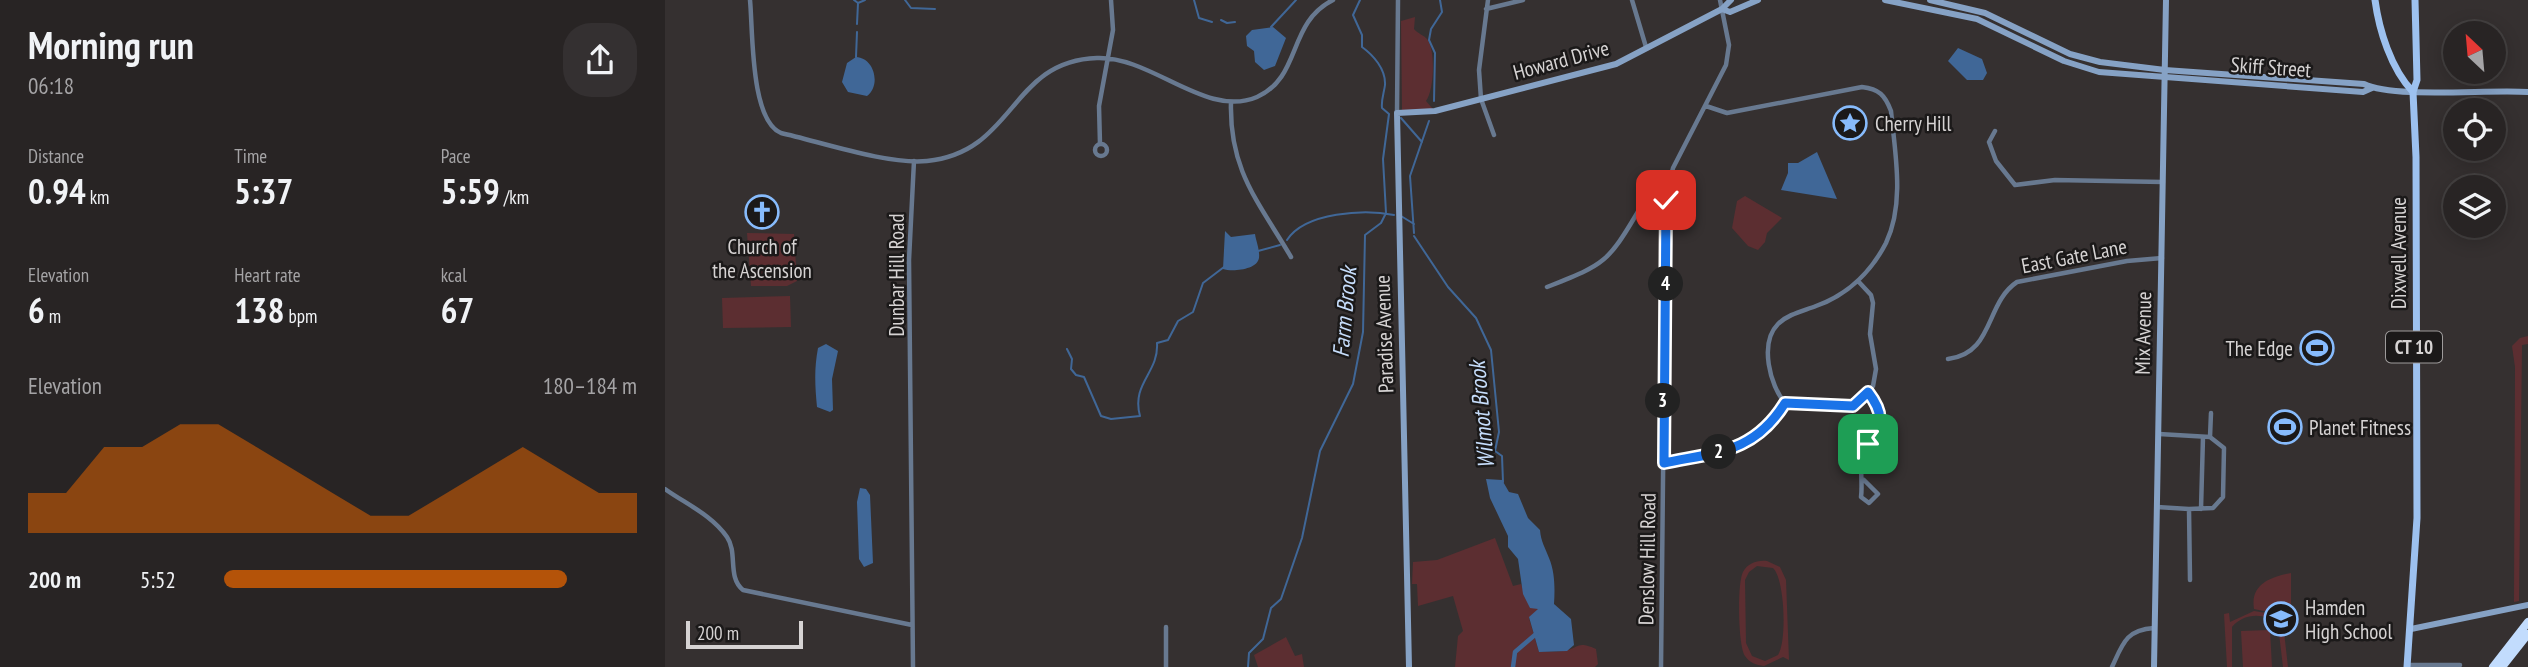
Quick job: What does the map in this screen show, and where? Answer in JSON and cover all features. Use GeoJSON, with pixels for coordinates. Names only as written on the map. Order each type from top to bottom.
{"type":"FeatureCollection","features":[{"type":"Feature","properties":{"kind":"highway"},"geometry":{"type":"LineString","coordinates":[[2500,665],[2528,622]]}},
{"type":"Feature","properties":{"kind":"highway"},"geometry":{"type":"LineString","coordinates":[[2500,665],[2528,634]]}},
{"type":"Feature","properties":{"kind":"main road"},"geometry":{"type":"LineString","coordinates":[[2375,0],[2402,80],[2413,92]]}},
{"type":"Feature","properties":{"kind":"main road","name":"Dixwell Avenue"},"geometry":{"type":"LineString","coordinates":[[2407,666],[2417,518],[2413,92],[2417,80],[2415,0]]}},
{"type":"Feature","properties":{"kind":"street"},"geometry":{"type":"LineString","coordinates":[[750,0],[760,101],[769,126],[781,133],[914,161],[949,157],[981,141],[999,126],[1027,89],[1051,70],[1078,60],[1108,58],[1132,62],[1211,98],[1231,102],[1252,99],[1273,86],[1287,70],[1305,24],[1318,9],[1333,0]]}},
{"type":"Feature","properties":{"kind":"street"},"geometry":{"type":"LineString","coordinates":[[1100,144],[1099,106],[1113,30],[1111,0]]}},
{"type":"Feature","properties":{"kind":"street","name":"Paradise Avenue"},"geometry":{"type":"LineString","coordinates":[[1398,0],[1397,113],[1409,667]]}},
{"type":"Feature","properties":{"kind":"street"},"geometry":{"type":"LineString","coordinates":[[1488,0],[1481,36],[1481,99],[1494,135]]}},
{"type":"Feature","properties":{"kind":"street"},"geometry":{"type":"LineString","coordinates":[[1486,9],[1523,0]]}},
{"type":"Feature","properties":{"kind":"street"},"geometry":{"type":"LineString","coordinates":[[1632,0],[1646,47]]}},
{"type":"Feature","properties":{"kind":"street"},"geometry":{"type":"LineString","coordinates":[[1668,188],[1673,167],[1726,65],[1729,45],[1720,0]]}},
{"type":"Feature","properties":{"kind":"street","name":"Howard Drive"},"geometry":{"type":"LineString","coordinates":[[1397,113],[1428,113],[1616,64],[1722,9],[1731,0]]}},
{"type":"Feature","properties":{"kind":"street","name":"Howard Drive"},"geometry":{"type":"LineString","coordinates":[[1722,9],[1730,12],[1758,0]]}},
{"type":"Feature","properties":{"kind":"street"},"geometry":{"type":"LineString","coordinates":[[1885,0],[1987,23],[2073,64],[2099,72],[2165,74]]}},
{"type":"Feature","properties":{"kind":"street"},"geometry":{"type":"LineString","coordinates":[[1930,0],[1991,15],[2070,54],[2165,74]]}},
{"type":"Feature","properties":{"kind":"street","name":"Mix Avenue"},"geometry":{"type":"LineString","coordinates":[[2154,667],[2166,0]]}},
{"type":"Feature","properties":{"kind":"street"},"geometry":{"type":"LineString","coordinates":[[1987,23],[1991,15]]}},
{"type":"Feature","properties":{"kind":"street"},"geometry":{"type":"LineString","coordinates":[[2021,40],[2025,32]]}},
{"type":"Feature","properties":{"kind":"street"},"geometry":{"type":"LineString","coordinates":[[2099,72],[2100,62]]}},
{"type":"Feature","properties":{"kind":"street","name":"Skiff Street"},"geometry":{"type":"LineString","coordinates":[[2165,74],[2364,84],[2372,88],[2413,92],[2528,92]]}},
{"type":"Feature","properties":{"kind":"street"},"geometry":{"type":"LineString","coordinates":[[1706,106],[1727,113],[1862,87],[1882,94],[1891,111],[1897,177],[1895,210],[1887,242],[1858,281],[1838,297],[1800,312],[1776,326],[1770,336],[1772,383],[1785,403]]}},
{"type":"Feature","properties":{"kind":"street"},"geometry":{"type":"LineString","coordinates":[[1231,102],[1234,154],[1246,181],[1291,257]]}},
{"type":"Feature","properties":{"kind":"street"},"geometry":{"type":"LineString","coordinates":[[1995,131],[1989,142],[1992,152],[2015,185],[2055,180],[2164,182]]}},
{"type":"Feature","properties":{"kind":"street","name":"Dunbar Hill Road"},"geometry":{"type":"LineString","coordinates":[[913,667],[913,450],[909,260],[914,161]]}},
{"type":"Feature","properties":{"kind":"street","name":"Denslow Hill Road"},"geometry":{"type":"LineString","coordinates":[[1547,287],[1596,267],[1610,257],[1639,210],[1646,205],[1666,200],[1661,667]]}},
{"type":"Feature","properties":{"kind":"street","name":"East Gate Lane"},"geometry":{"type":"LineString","coordinates":[[1948,359],[1965,354],[1980,343],[2004,292],[2017,282],[2127,261],[2162,258]]}},
{"type":"Feature","properties":{"kind":"street"},"geometry":{"type":"LineString","coordinates":[[1785,403],[1853,406],[1873,386],[1876,369],[1870,334],[1873,303],[1871,295],[1858,281]]}},
{"type":"Feature","properties":{"kind":"street"},"geometry":{"type":"LineString","coordinates":[[1864,480],[1878,494],[1869,503],[1861,498],[1864,480],[1863,453],[1881,428],[1882,421],[1880,410],[1868,392]]}},
{"type":"Feature","properties":{"kind":"street"},"geometry":{"type":"LineString","coordinates":[[1664,463],[1734,449],[1751,441],[1773,422],[1785,403]]}},
{"type":"Feature","properties":{"kind":"street"},"geometry":{"type":"LineString","coordinates":[[2201,509],[2211,413]]}},
{"type":"Feature","properties":{"kind":"street"},"geometry":{"type":"LineString","coordinates":[[2156,507],[2216,507],[2223,497],[2224,448],[2207,437],[2159,434]]}},
{"type":"Feature","properties":{"kind":"street"},"geometry":{"type":"LineString","coordinates":[[665,489],[709,518],[728,538],[733,549],[735,581],[743,590],[912,625]]}},
{"type":"Feature","properties":{"kind":"street"},"geometry":{"type":"LineString","coordinates":[[2189,509],[2190,580]]}},
{"type":"Feature","properties":{"kind":"street"},"geometry":{"type":"LineString","coordinates":[[2411,629],[2528,605]]}},
{"type":"Feature","properties":{"kind":"street"},"geometry":{"type":"LineString","coordinates":[[1166,627],[1166,667]]}},
{"type":"Feature","properties":{"kind":"street"},"geometry":{"type":"LineString","coordinates":[[2112,667],[2131,634],[2139,629],[2154,628]]}},
{"type":"Feature","properties":{"kind":"street"},"geometry":{"type":"LineString","coordinates":[[2407,666],[2461,666]]}},
{"type":"Feature","properties":{"kind":"shaded area"},"geometry":{"type":"Polygon","coordinates":[[[1415,17],[1414,29],[1427,39],[1432,52],[1432,80],[1426,101],[1433,109],[1402,110],[1401,21],[1415,17]]]}},
{"type":"Feature","properties":{"kind":"shaded area"},"geometry":{"type":"Polygon","coordinates":[[[1745,196],[1782,218],[1767,233],[1765,242],[1758,250],[1748,246],[1732,228],[1737,201],[1745,196]]]}},
{"type":"Feature","properties":{"kind":"shaded area"},"geometry":{"type":"Polygon","coordinates":[[[747,233],[794,234],[797,281],[787,286],[751,286],[747,233]]]}},
{"type":"Feature","properties":{"kind":"shaded area"},"geometry":{"type":"Polygon","coordinates":[[[790,296],[791,327],[723,328],[722,298],[790,296]]]}},
{"type":"Feature","properties":{"kind":"shaded area"},"geometry":{"type":"Polygon","coordinates":[[[2528,336],[2528,344],[2522,345],[2519,601],[2514,602],[2515,367],[2512,346],[2520,338],[2528,336]]]}},
{"type":"Feature","properties":{"kind":"shaded area"},"geometry":{"type":"Polygon","coordinates":[[[1495,538],[1513,586],[1521,584],[1530,608],[1540,608],[1529,618],[1539,652],[1589,646],[1596,649],[1598,664],[1595,667],[1455,667],[1458,636],[1463,631],[1453,596],[1418,606],[1417,584],[1412,584],[1413,562],[1437,560],[1495,538]]]}},
{"type":"Feature","properties":{"kind":"shaded area"},"geometry":{"type":"Polygon","coordinates":[[[1767,561],[1780,567],[1786,580],[1789,660],[1783,657],[1764,666],[1753,663],[1745,656],[1739,614],[1743,572],[1750,564],[1767,561]],[[1757,566],[1749,572],[1745,580],[1746,643],[1752,656],[1765,661],[1778,655],[1783,637],[1782,597],[1773,568],[1757,566]]]}},
{"type":"Feature","properties":{"kind":"shaded area"},"geometry":{"type":"Polygon","coordinates":[[[2291,573],[2291,615],[2254,609],[2255,593],[2263,583],[2291,573]]]}},
{"type":"Feature","properties":{"kind":"shaded area"},"geometry":{"type":"Polygon","coordinates":[[[2254,611],[2272,614],[2283,623],[2288,667],[2283,667],[2278,625],[2267,618],[2255,616],[2242,619],[2232,627],[2232,667],[2227,667],[2224,614],[2229,613],[2230,622],[2254,611]]]}},
{"type":"Feature","properties":{"kind":"shaded area"},"geometry":{"type":"Polygon","coordinates":[[[2270,630],[2272,667],[2243,667],[2241,631],[2270,630]]]}},
{"type":"Feature","properties":{"kind":"shaded area"},"geometry":{"type":"Polygon","coordinates":[[[1286,637],[1295,656],[1302,654],[1304,667],[1258,667],[1254,655],[1286,637]]]}},
{"type":"Feature","properties":{"kind":"water"},"geometry":{"type":"Polygon","coordinates":[[[1273,27],[1286,38],[1275,66],[1264,70],[1255,62],[1254,51],[1247,46],[1246,36],[1252,30],[1273,27]]]}},
{"type":"Feature","properties":{"kind":"water"},"geometry":{"type":"Polygon","coordinates":[[[1958,48],[1982,59],[1987,73],[1983,80],[1967,80],[1948,61],[1958,48]]]}},
{"type":"Feature","properties":{"kind":"water"},"geometry":{"type":"Polygon","coordinates":[[[856,57],[868,62],[874,73],[874,86],[867,96],[848,92],[842,82],[847,63],[856,57]]]}},
{"type":"Feature","properties":{"kind":"water"},"geometry":{"type":"Polygon","coordinates":[[[1817,152],[1837,199],[1781,190],[1788,173],[1788,163],[1798,163],[1817,152]]]}},
{"type":"Feature","properties":{"kind":"water"},"geometry":{"type":"Polygon","coordinates":[[[1225,231],[1231,237],[1255,234],[1259,258],[1254,265],[1244,269],[1223,269],[1225,231]]]}},
{"type":"Feature","properties":{"kind":"water"},"geometry":{"type":"Polygon","coordinates":[[[826,344],[838,351],[832,379],[833,410],[830,412],[817,407],[816,392],[818,348],[826,344]]]}},
{"type":"Feature","properties":{"kind":"water"},"geometry":{"type":"Polygon","coordinates":[[[1486,479],[1502,480],[1509,492],[1518,494],[1528,518],[1540,530],[1552,569],[1554,604],[1571,619],[1574,645],[1567,651],[1539,652],[1529,617],[1538,609],[1530,608],[1523,594],[1518,559],[1508,547],[1508,536],[1490,498],[1486,479]]]}},
{"type":"Feature","properties":{"kind":"water"},"geometry":{"type":"Polygon","coordinates":[[[860,488],[866,489],[870,495],[873,563],[864,567],[859,559],[857,502],[860,488]]]}},
{"type":"Feature","properties":{"kind":"waterway"},"geometry":{"type":"LineString","coordinates":[[854,0],[858,3],[865,0]]}},
{"type":"Feature","properties":{"kind":"waterway"},"geometry":{"type":"LineString","coordinates":[[905,0],[911,8],[935,9]]}},
{"type":"Feature","properties":{"kind":"waterway"},"geometry":{"type":"LineString","coordinates":[[1194,0],[1199,18],[1212,22]]}},
{"type":"Feature","properties":{"kind":"waterway"},"geometry":{"type":"LineString","coordinates":[[1271,27],[1296,0]]}},
{"type":"Feature","properties":{"kind":"waterway","name":"Farm Brook"},"geometry":{"type":"LineString","coordinates":[[1248,667],[1249,653],[1263,639],[1271,608],[1281,599],[1302,538],[1320,451],[1353,384],[1363,332],[1365,235],[1381,223],[1386,213],[1383,159],[1389,114],[1382,108],[1385,79],[1378,63],[1362,47],[1362,35],[1353,15],[1360,0]]}},
{"type":"Feature","properties":{"kind":"waterway","name":"Wilmot Brook"},"geometry":{"type":"LineString","coordinates":[[1434,101],[1435,53],[1429,40],[1431,29],[1442,12],[1440,0]]}},
{"type":"Feature","properties":{"kind":"waterway"},"geometry":{"type":"LineString","coordinates":[[857,24],[858,3]]}},
{"type":"Feature","properties":{"kind":"waterway"},"geometry":{"type":"LineString","coordinates":[[1221,20],[1227,23],[1235,22]]}},
{"type":"Feature","properties":{"kind":"waterway"},"geometry":{"type":"LineString","coordinates":[[856,57],[857,32]]}},
{"type":"Feature","properties":{"kind":"waterway"},"geometry":{"type":"LineString","coordinates":[[1401,118],[1422,142]]}},
{"type":"Feature","properties":{"kind":"waterway","name":"Wilmot Brook"},"geometry":{"type":"LineString","coordinates":[[1414,233],[1410,176],[1429,121]]}},
{"type":"Feature","properties":{"kind":"waterway"},"geometry":{"type":"LineString","coordinates":[[1287,240],[1307,223],[1321,218],[1368,212],[1394,215]]}},
{"type":"Feature","properties":{"kind":"waterway"},"geometry":{"type":"LineString","coordinates":[[1401,216],[1414,224]]}},
{"type":"Feature","properties":{"kind":"waterway","name":"Wilmot Brook"},"geometry":{"type":"LineString","coordinates":[[1414,236],[1448,287],[1476,318],[1491,350],[1499,432],[1495,451],[1502,456],[1503,482]]}},
{"type":"Feature","properties":{"kind":"waterway"},"geometry":{"type":"LineString","coordinates":[[1258,251],[1280,245]]}},
{"type":"Feature","properties":{"kind":"waterway"},"geometry":{"type":"LineString","coordinates":[[1067,349],[1072,359],[1071,369],[1076,375],[1084,377],[1101,416],[1111,419],[1140,416],[1139,395],[1154,362],[1157,343],[1168,340],[1178,321],[1193,312],[1203,283],[1224,267]]}},
{"type":"Feature","properties":{"kind":"waterway"},"geometry":{"type":"LineString","coordinates":[[1513,667],[1515,652],[1536,634]]}},
{"type":"Feature","properties":{"kind":"place","name":"Cherry Hill"},"geometry":{"type":"Point","coordinates":[1850,123]}},
{"type":"Feature","properties":{"kind":"place","name":"Church of the Ascension"},"geometry":{"type":"Point","coordinates":[762,212]}},
{"type":"Feature","properties":{"kind":"place","name":"The Edge"},"geometry":{"type":"Point","coordinates":[2317,348]}},
{"type":"Feature","properties":{"kind":"place","name":"Planet Fitness"},"geometry":{"type":"Point","coordinates":[2285,427]}},
{"type":"Feature","properties":{"kind":"place","name":"Hamden High School"},"geometry":{"type":"Point","coordinates":[2281,619]}},
{"type":"Feature","properties":{"kind":"route"},"geometry":{"type":"LineString","coordinates":[[1666,200],[1664,463],[1734,449],[1751,441],[1773,422],[1785,403],[1853,406],[1868,392],[1880,410],[1882,421],[1881,428],[1868,444]]}}]}
